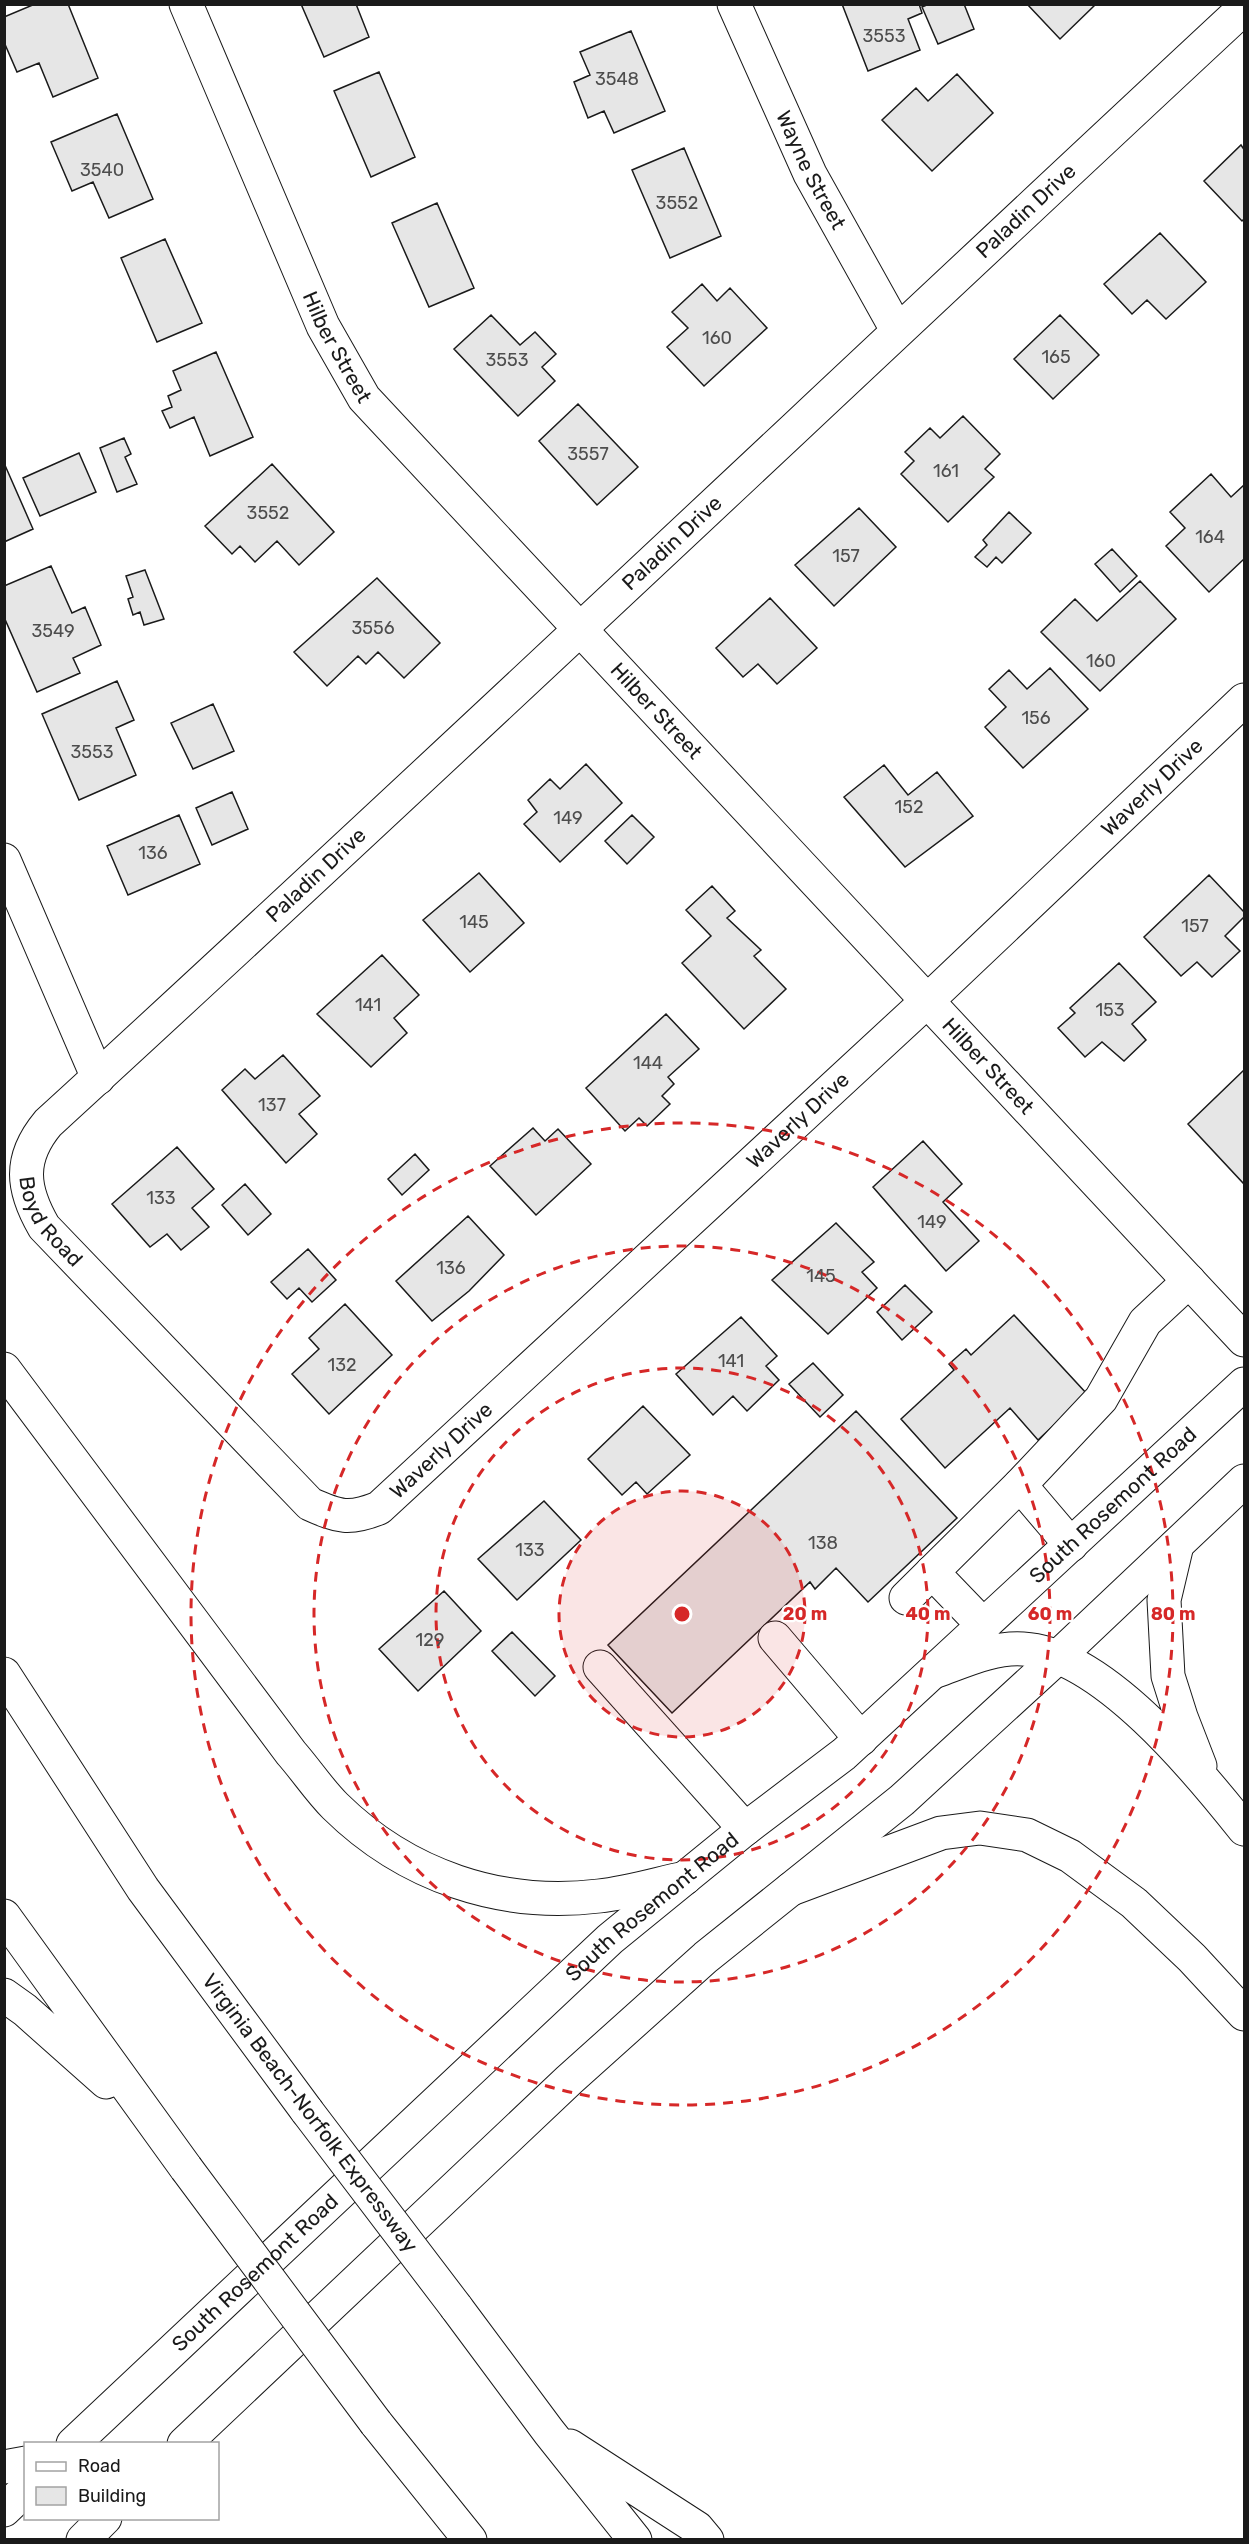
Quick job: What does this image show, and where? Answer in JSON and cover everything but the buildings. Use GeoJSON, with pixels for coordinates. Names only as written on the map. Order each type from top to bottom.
{"type":"FeatureCollection","features":[{"type":"Feature","properties":{"kind":"main road","name":"Hilber Street"},"geometry":{"type":"LineString","coordinates":[[186,4],[323,326],[363,398],[926,1002],[1245,1340]]}},
{"type":"Feature","properties":{"kind":"main road","name":"Wayne Street"},"geometry":{"type":"LineString","coordinates":[[734,4],[810,174],[897,330]]}},
{"type":"Feature","properties":{"kind":"main road","name":"Paladin Drive"},"geometry":{"type":"LineString","coordinates":[[98,1078],[580,630],[897,330],[1245,8]]}},
{"type":"Feature","properties":{"kind":"main road","name":"Waverly Drive"},"geometry":{"type":"LineString","coordinates":[[337,1516],[361,1515],[379,1508],[926,1002],[1245,700]]}},
{"type":"Feature","properties":{"kind":"main road"},"geometry":{"type":"LineString","coordinates":[[4,860],[98,1078]]}},
{"type":"Feature","properties":{"kind":"main road","name":"Boyd Road"},"geometry":{"type":"LineString","coordinates":[[98,1078],[48,1123],[38,1136],[29,1156],[26,1182],[30,1204],[44,1227],[310,1504],[337,1516]]}},
{"type":"Feature","properties":{"kind":"main road"},"geometry":{"type":"LineString","coordinates":[[906,1598],[1020,1485],[1101,1399],[1145,1322],[1189,1281]]}},
{"type":"Feature","properties":{"kind":"main road"},"geometry":{"type":"LineString","coordinates":[[4,1370],[291,1753],[335,1806],[388,1849],[428,1872],[481,1890],[546,1899],[600,1896],[685,1878]]}},
{"type":"Feature","properties":{"kind":"main road","name":"South Rosemont Road"},"geometry":{"type":"LineString","coordinates":[[75,2442],[610,1939],[745,1829],[861,1739],[1245,1384]]}},
{"type":"Feature","properties":{"kind":"main road"},"geometry":{"type":"LineString","coordinates":[[186,2442],[569,2080],[706,1957],[902,1800],[1245,1481]]}},
{"type":"Feature","properties":{"kind":"main road"},"geometry":{"type":"LineString","coordinates":[[1020,1485],[1071,1545]]}},
{"type":"Feature","properties":{"kind":"main road"},"geometry":{"type":"LineString","coordinates":[[1177,1545],[1164,1600],[1168,1676],[1181,1717],[1207,1782]]}},
{"type":"Feature","properties":{"kind":"main road"},"geometry":{"type":"LineString","coordinates":[[932,1572],[984,1626]]}},
{"type":"Feature","properties":{"kind":"main road"},"geometry":{"type":"LineString","coordinates":[[775,1638],[861,1739]]}},
{"type":"Feature","properties":{"kind":"main road"},"geometry":{"type":"LineString","coordinates":[[936,1671],[995,1650],[1024,1648],[1059,1656],[1090,1672],[1152,1724],[1207,1782],[1245,1829]]}},
{"type":"Feature","properties":{"kind":"main road"},"geometry":{"type":"LineString","coordinates":[[600,1667],[745,1829]]}},
{"type":"Feature","properties":{"kind":"main road","name":"Virginia Beach-Norfolk Expressway"},"geometry":{"type":"LineString","coordinates":[[4,1674],[143,1889],[549,2432],[634,2540]]}},
{"type":"Feature","properties":{"kind":"main road"},"geometry":{"type":"LineString","coordinates":[[791,1889],[941,1833],[980,1828],[1028,1835],[1070,1856],[1134,1903],[1192,1958],[1245,2014]]}},
{"type":"Feature","properties":{"kind":"main road"},"geometry":{"type":"LineString","coordinates":[[4,1916],[186,2168],[376,2423],[470,2540]]}},
{"type":"Feature","properties":{"kind":"main road"},"geometry":{"type":"LineString","coordinates":[[4,1995],[25,2010],[109,2085],[186,2168]]}},
{"type":"Feature","properties":{"kind":"main road"},"geometry":{"type":"LineString","coordinates":[[549,2432],[696,2528],[707,2540]]}},
{"type":"Feature","properties":{"kind":"main road"},"geometry":{"type":"LineString","coordinates":[[4,2467],[24,2463]]}},
{"type":"Feature","properties":{"kind":"main road"},"geometry":{"type":"LineString","coordinates":[[4,2510],[24,2491]]}},
{"type":"Feature","properties":{"kind":"main road"},"geometry":{"type":"LineString","coordinates":[[83,2540],[103,2520]]}}]}
